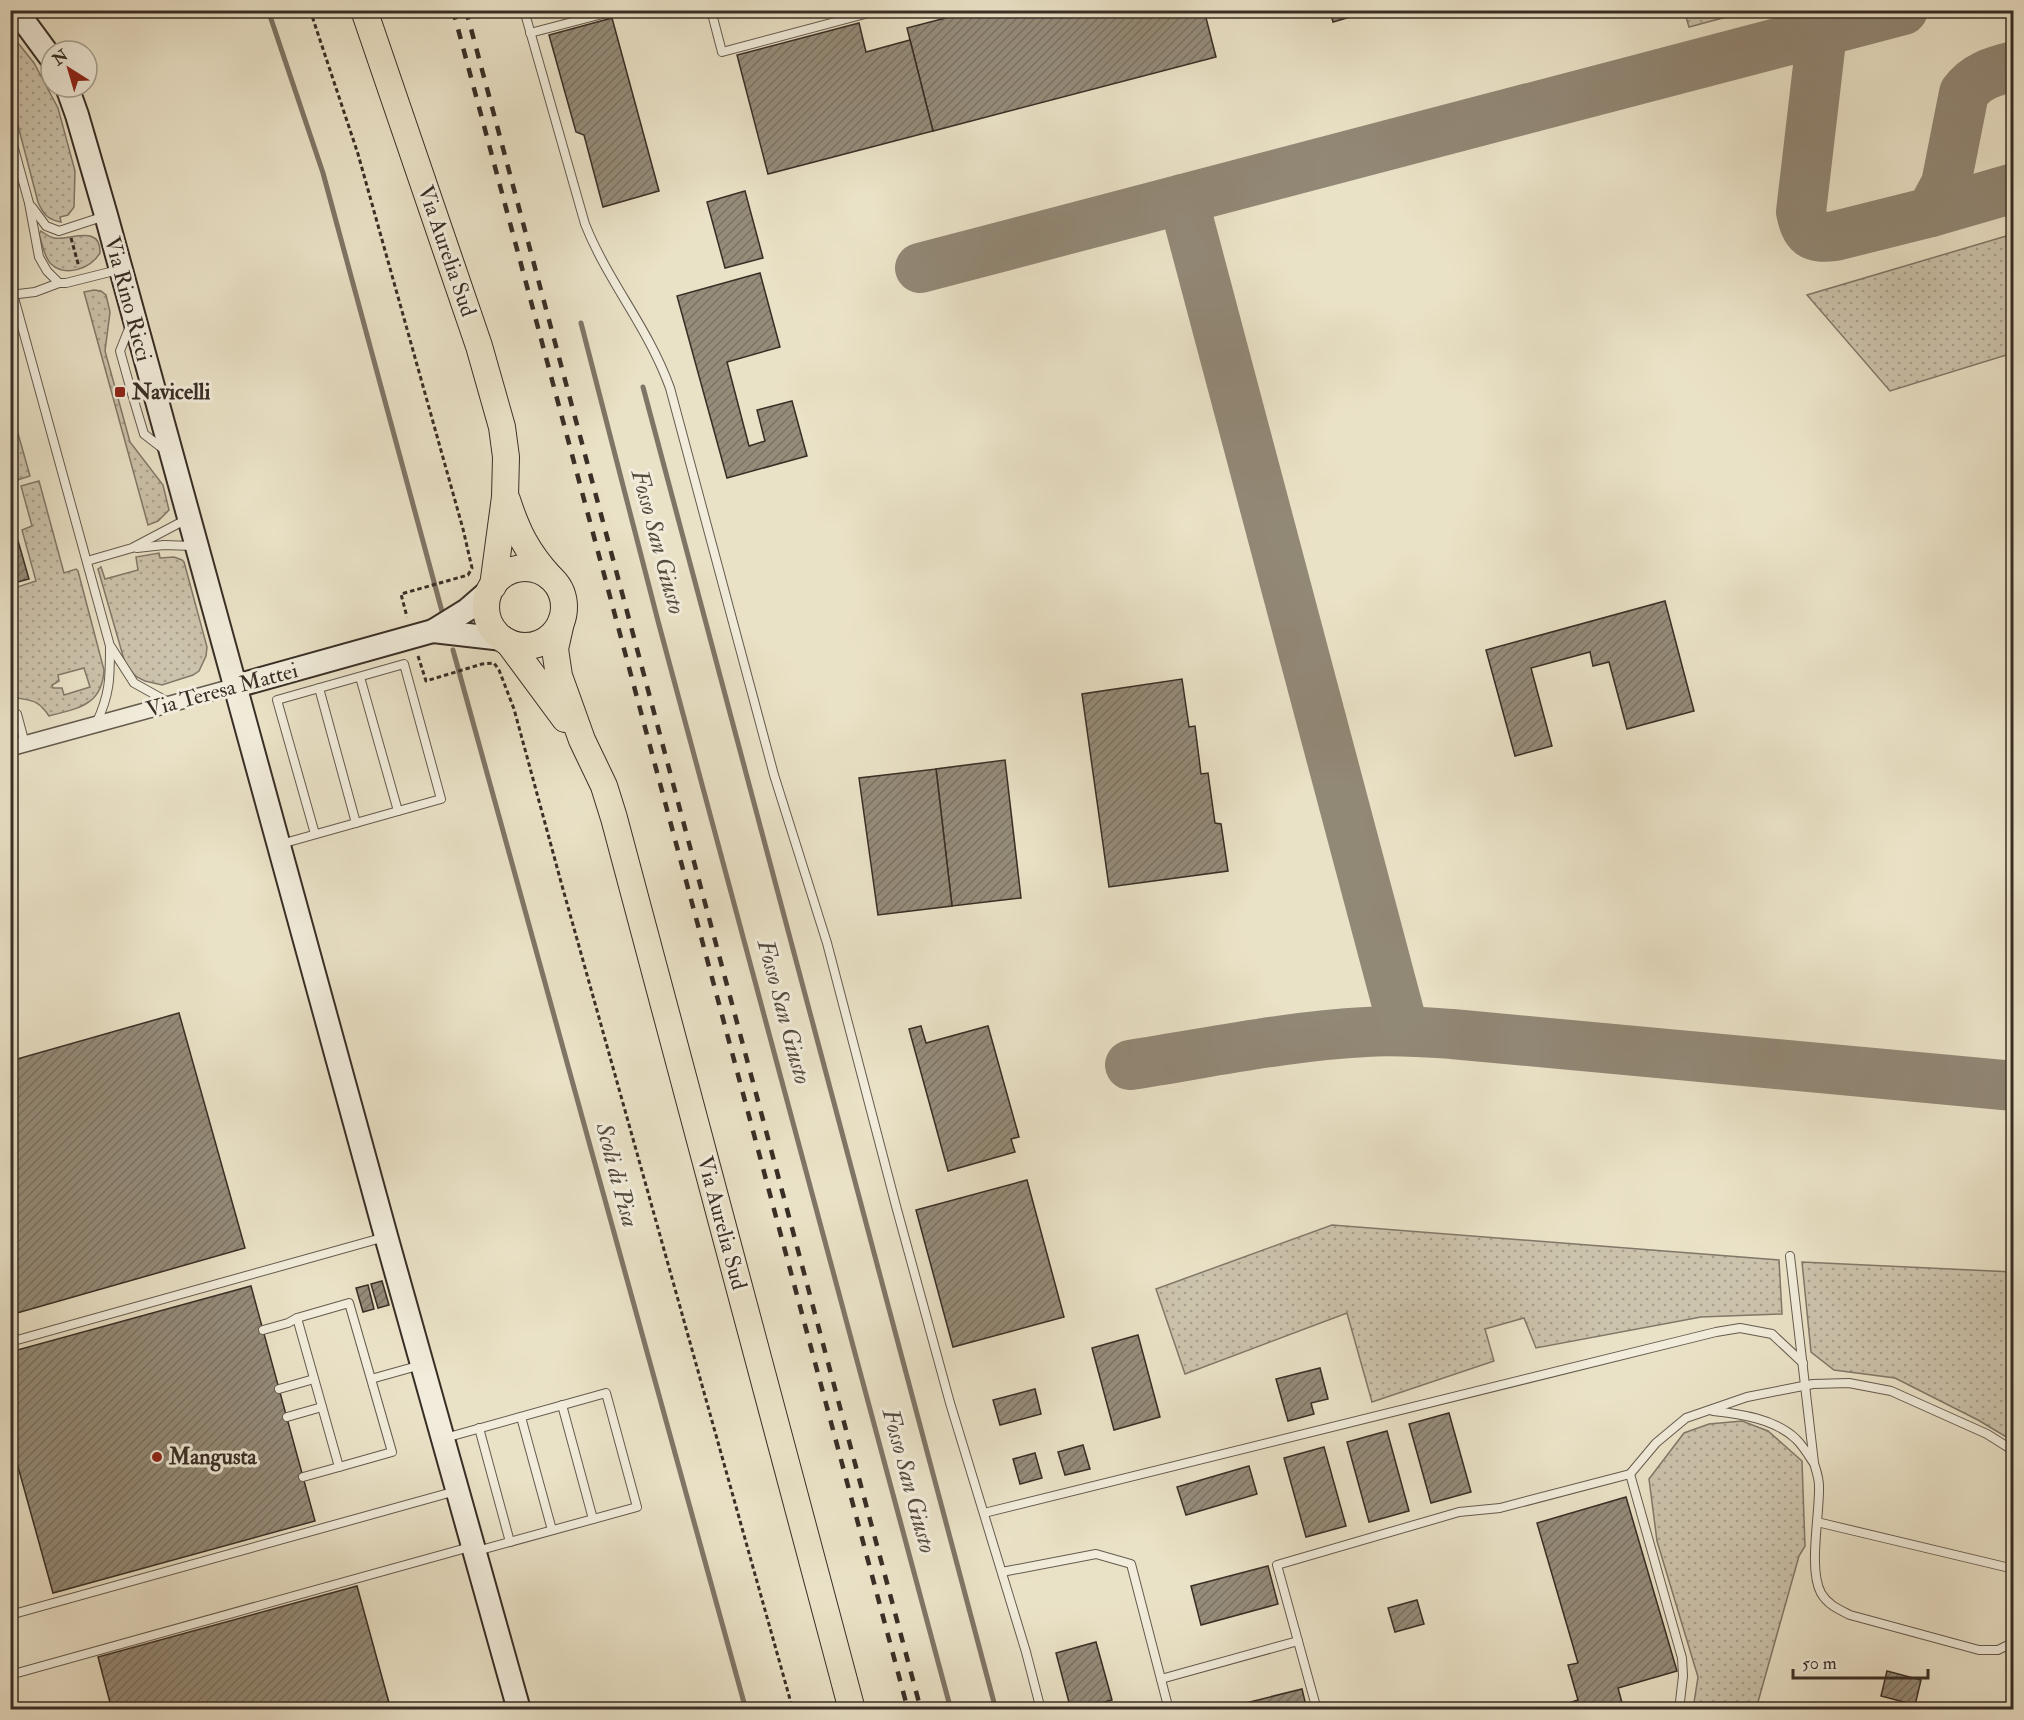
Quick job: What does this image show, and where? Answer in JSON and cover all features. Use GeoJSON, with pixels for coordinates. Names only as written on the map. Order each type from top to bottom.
{"type":"FeatureCollection","features":[{"type":"Feature","properties":{"kind":"main road","name":"Via Aurelia Sud"},"geometry":{"type":"LineString","coordinates":[[364,10],[499,411],[506,456],[506,497]]}},
{"type":"Feature","properties":{"kind":"main road"},"geometry":{"type":"LineString","coordinates":[[506,497],[523,542],[556,584],[563,597],[564,607],[555,649],[556,662],[563,692],[582,740]]}},
{"type":"Feature","properties":{"kind":"main road"},"geometry":{"type":"LineString","coordinates":[[506,497],[491,588],[486,602],[486,614],[490,626],[505,641],[582,740]]}},
{"type":"Feature","properties":{"kind":"main road"},"geometry":{"type":"LineString","coordinates":[[491,588],[503,575],[517,569],[537,570],[550,577]]}},
{"type":"Feature","properties":{"kind":"main road"},"geometry":{"type":"LineString","coordinates":[[505,641],[525,646],[542,643],[555,632],[561,622]]}},
{"type":"Feature","properties":{"kind":"main road","name":"Via Aurelia Sud"},"geometry":{"type":"LineString","coordinates":[[582,740],[604,786],[614,818],[852,1710]]}},
{"type":"Feature","properties":{"kind":"street"},"geometry":{"type":"LineString","coordinates":[[14,10],[39,42]]}},
{"type":"Feature","properties":{"kind":"street","name":"Via Rino Ricci"},"geometry":{"type":"LineString","coordinates":[[71,99],[106,215],[195,546],[236,686],[386,1236],[519,1710]]}},
{"type":"Feature","properties":{"kind":"street"},"geometry":{"type":"LineString","coordinates":[[433,631],[467,610],[491,588]]}},
{"type":"Feature","properties":{"kind":"street"},"geometry":{"type":"LineString","coordinates":[[433,631],[505,641]]}},
{"type":"Feature","properties":{"kind":"street","name":"Via Teresa Mattei"},"geometry":{"type":"LineString","coordinates":[[18,746],[433,631]]}},
{"type":"Feature","properties":{"kind":"lane"},"geometry":{"type":"LineString","coordinates":[[524,10],[587,230],[595,248],[652,343],[670,388],[774,775],[827,943],[950,1403],[1002,1572],[1041,1710]]}},
{"type":"Feature","properties":{"kind":"lane"},"geometry":{"type":"LineString","coordinates":[[530,33],[618,10]]}},
{"type":"Feature","properties":{"kind":"lane"},"geometry":{"type":"LineString","coordinates":[[711,10],[722,52],[849,15],[880,10]]}},
{"type":"Feature","properties":{"kind":"lane"},"geometry":{"type":"LineString","coordinates":[[10,134],[29,203],[39,257],[47,271],[59,283]]}},
{"type":"Feature","properties":{"kind":"lane"},"geometry":{"type":"LineString","coordinates":[[29,203],[46,226],[59,231],[106,215]]}},
{"type":"Feature","properties":{"kind":"lane"},"geometry":{"type":"LineString","coordinates":[[96,724],[106,703],[110,682],[110,646],[12,294],[24,295],[59,283],[120,269]]}},
{"type":"Feature","properties":{"kind":"lane"},"geometry":{"type":"LineString","coordinates":[[132,548],[189,518]]}},
{"type":"Feature","properties":{"kind":"lane"},"geometry":{"type":"LineString","coordinates":[[87,561],[132,548],[164,545],[195,546]]}},
{"type":"Feature","properties":{"kind":"lane"},"geometry":{"type":"LineString","coordinates":[[110,646],[134,683],[170,704]]}},
{"type":"Feature","properties":{"kind":"lane"},"geometry":{"type":"LineString","coordinates":[[279,844],[356,823],[441,799],[404,664],[277,700],[315,834]]}},
{"type":"Feature","properties":{"kind":"lane"},"geometry":{"type":"LineString","coordinates":[[360,677],[398,811]]}},
{"type":"Feature","properties":{"kind":"lane"},"geometry":{"type":"LineString","coordinates":[[319,688],[356,823]]}},
{"type":"Feature","properties":{"kind":"lane"},"geometry":{"type":"LineString","coordinates":[[10,716],[17,714],[18,746]]}},
{"type":"Feature","properties":{"kind":"lane"},"geometry":{"type":"LineString","coordinates":[[10,1342],[386,1236]]}},
{"type":"Feature","properties":{"kind":"lane"},"geometry":{"type":"LineString","coordinates":[[1790,1256],[1814,1463],[1819,1484],[1816,1578],[1820,1592],[1830,1605],[1850,1616],[1979,1650],[1998,1650],[2013,1641]]}},
{"type":"Feature","properties":{"kind":"lane"},"geometry":{"type":"LineString","coordinates":[[263,1330],[350,1303],[392,1452],[303,1477]]}},
{"type":"Feature","properties":{"kind":"lane"},"geometry":{"type":"LineString","coordinates":[[297,1318],[339,1467]]}},
{"type":"Feature","properties":{"kind":"lane"},"geometry":{"type":"LineString","coordinates":[[984,1513],[1716,1332],[1740,1328],[1772,1334],[1803,1363]]}},
{"type":"Feature","properties":{"kind":"lane"},"geometry":{"type":"LineString","coordinates":[[371,1379],[423,1365]]}},
{"type":"Feature","properties":{"kind":"lane"},"geometry":{"type":"LineString","coordinates":[[279,1389],[314,1379]]}},
{"type":"Feature","properties":{"kind":"lane"},"geometry":{"type":"LineString","coordinates":[[1317,1710],[1277,1565],[1459,1512],[1500,1508],[1630,1474],[1656,1443],[1686,1418],[1747,1397],[1805,1385],[1849,1383],[1890,1391],[1987,1434],[2013,1451]]}},
{"type":"Feature","properties":{"kind":"lane"},"geometry":{"type":"LineString","coordinates":[[10,1675],[637,1507],[606,1393],[443,1438]]}},
{"type":"Feature","properties":{"kind":"lane"},"geometry":{"type":"LineString","coordinates":[[562,1405],[593,1519]]}},
{"type":"Feature","properties":{"kind":"lane"},"geometry":{"type":"LineString","coordinates":[[287,1417],[322,1407]]}},
{"type":"Feature","properties":{"kind":"lane"},"geometry":{"type":"LineString","coordinates":[[1709,1410],[1748,1415],[1772,1425],[1796,1439],[1814,1463]]}},
{"type":"Feature","properties":{"kind":"lane"},"geometry":{"type":"LineString","coordinates":[[521,1417],[552,1530]]}},
{"type":"Feature","properties":{"kind":"lane"},"geometry":{"type":"LineString","coordinates":[[479,1428],[510,1542]]}},
{"type":"Feature","properties":{"kind":"lane"},"geometry":{"type":"LineString","coordinates":[[1630,1474],[1682,1658],[1683,1676],[1679,1710]]}},
{"type":"Feature","properties":{"kind":"lane"},"geometry":{"type":"LineString","coordinates":[[10,1615],[458,1490]]}},
{"type":"Feature","properties":{"kind":"lane"},"geometry":{"type":"LineString","coordinates":[[1817,1522],[2013,1569]]}},
{"type":"Feature","properties":{"kind":"lane"},"geometry":{"type":"LineString","coordinates":[[1002,1572],[1096,1554],[1131,1564],[1169,1710]]}},
{"type":"Feature","properties":{"kind":"lane"},"geometry":{"type":"LineString","coordinates":[[1161,1679],[1298,1641]]}},
{"type":"Feature","properties":{"kind":"path"},"geometry":{"type":"LineString","coordinates":[[310,10],[358,154],[472,568],[468,575],[401,594],[408,623]]}},
{"type":"Feature","properties":{"kind":"path"},"geometry":{"type":"LineString","coordinates":[[71,237],[80,270]]}},
{"type":"Feature","properties":{"kind":"path"},"geometry":{"type":"LineString","coordinates":[[418,655],[426,681],[482,664],[494,663],[514,709],[793,1710]]}},
{"type":"Feature","properties":{"kind":"shaded area"},"geometry":{"type":"Polygon","coordinates":[[[1684,10],[1749,10],[1749,11],[1689,27],[1684,10]]]}},
{"type":"Feature","properties":{"kind":"shaded area"},"geometry":{"type":"Polygon","coordinates":[[[10,33],[39,72],[39,99],[53,99],[58,108],[75,171],[74,207],[68,215],[60,217],[61,222],[46,216],[38,202],[11,99],[10,33]]]}},
{"type":"Feature","properties":{"kind":"shaded area"},"geometry":{"type":"Polygon","coordinates":[[[41,231],[54,238],[90,236],[95,238],[99,244],[100,253],[84,267],[71,271],[57,268],[51,264],[45,254],[39,234],[41,231]]]}},
{"type":"Feature","properties":{"kind":"shaded area"},"geometry":{"type":"Polygon","coordinates":[[[2013,234],[2013,353],[1890,391],[1807,295],[2013,234]]]}},
{"type":"Feature","properties":{"kind":"shaded area"},"geometry":{"type":"Polygon","coordinates":[[[94,290],[106,295],[110,312],[105,351],[130,442],[163,485],[169,510],[158,521],[148,525],[84,292],[94,290]]]}},
{"type":"Feature","properties":{"kind":"shaded area"},"geometry":{"type":"Polygon","coordinates":[[[10,405],[30,476],[11,482],[10,482],[10,405]]]}},
{"type":"Feature","properties":{"kind":"shaded area"},"geometry":{"type":"Polygon","coordinates":[[[39,481],[64,573],[76,569],[78,571],[104,670],[99,691],[87,704],[49,716],[36,702],[10,696],[11,589],[36,581],[22,530],[32,526],[21,486],[39,481]],[[84,668],[58,675],[59,681],[52,685],[53,688],[62,688],[64,695],[90,687],[84,668]]]}},
{"type":"Feature","properties":{"kind":"shaded area"},"geometry":{"type":"Polygon","coordinates":[[[159,553],[160,558],[174,557],[184,562],[207,647],[206,656],[199,671],[162,685],[135,676],[125,663],[98,569],[101,567],[105,579],[138,570],[136,557],[159,553]]]}},
{"type":"Feature","properties":{"kind":"shaded area"},"geometry":{"type":"Polygon","coordinates":[[[1332,1225],[1779,1260],[1782,1314],[1701,1317],[1536,1348],[1524,1318],[1485,1329],[1494,1361],[1372,1402],[1347,1313],[1185,1374],[1156,1289],[1332,1225]]]}},
{"type":"Feature","properties":{"kind":"shaded area"},"geometry":{"type":"Polygon","coordinates":[[[1802,1262],[2013,1272],[2013,1441],[1978,1420],[1895,1378],[1834,1370],[1811,1352],[1802,1262]]]}},
{"type":"Feature","properties":{"kind":"shaded area"},"geometry":{"type":"Polygon","coordinates":[[[1742,1421],[1768,1431],[1802,1461],[1805,1546],[1799,1556],[1756,1709],[1693,1709],[1698,1677],[1657,1541],[1649,1479],[1684,1433],[1709,1424],[1742,1421]]]}},
{"type":"Feature","properties":{"kind":"building"},"geometry":{"type":"Polygon","coordinates":[[[976,10],[1204,10],[1216,57],[933,131],[907,28],[976,10]]]}},
{"type":"Feature","properties":{"kind":"building"},"geometry":{"type":"Polygon","coordinates":[[[1330,10],[1374,10],[1333,22],[1330,10]]]}},
{"type":"Feature","properties":{"kind":"building"},"geometry":{"type":"Polygon","coordinates":[[[612,18],[659,191],[603,207],[584,135],[576,132],[549,35],[612,18]]]}},
{"type":"Feature","properties":{"kind":"building"},"geometry":{"type":"Polygon","coordinates":[[[859,23],[866,52],[910,40],[933,131],[768,174],[737,55],[859,23]]]}},
{"type":"Feature","properties":{"kind":"building"},"geometry":{"type":"Polygon","coordinates":[[[745,191],[763,258],[725,268],[707,202],[745,191]]]}},
{"type":"Feature","properties":{"kind":"building"},"geometry":{"type":"Polygon","coordinates":[[[760,273],[780,347],[727,362],[749,446],[765,441],[757,410],[792,401],[807,456],[727,478],[677,296],[760,273]]]}},
{"type":"Feature","properties":{"kind":"building"},"geometry":{"type":"Polygon","coordinates":[[[10,513],[29,579],[10,584],[10,513]]]}},
{"type":"Feature","properties":{"kind":"building"},"geometry":{"type":"Polygon","coordinates":[[[1665,601],[1694,711],[1627,729],[1609,662],[1593,666],[1590,652],[1531,668],[1552,746],[1515,756],[1486,650],[1665,601]]]}},
{"type":"Feature","properties":{"kind":"building"},"geometry":{"type":"Polygon","coordinates":[[[1182,679],[1189,727],[1195,726],[1201,774],[1208,773],[1215,823],[1221,824],[1228,871],[1109,887],[1082,694],[1182,679]]]}},
{"type":"Feature","properties":{"kind":"building"},"geometry":{"type":"Polygon","coordinates":[[[1005,760],[1021,898],[952,906],[936,769],[1005,760]]]}},
{"type":"Feature","properties":{"kind":"building"},"geometry":{"type":"Polygon","coordinates":[[[936,769],[952,906],[878,915],[859,778],[936,769]]]}},
{"type":"Feature","properties":{"kind":"building"},"geometry":{"type":"Polygon","coordinates":[[[179,1013],[245,1248],[10,1315],[10,1061],[179,1013]]]}},
{"type":"Feature","properties":{"kind":"building"},"geometry":{"type":"Polygon","coordinates":[[[921,1026],[926,1043],[988,1026],[1019,1137],[1011,1139],[1015,1152],[948,1171],[909,1029],[921,1026]]]}},
{"type":"Feature","properties":{"kind":"building"},"geometry":{"type":"Polygon","coordinates":[[[1027,1180],[1064,1317],[953,1347],[916,1210],[1027,1180]]]}},
{"type":"Feature","properties":{"kind":"building"},"geometry":{"type":"Polygon","coordinates":[[[382,1281],[389,1305],[378,1308],[371,1284],[382,1281]]]}},
{"type":"Feature","properties":{"kind":"building"},"geometry":{"type":"Polygon","coordinates":[[[368,1285],[374,1309],[363,1312],[356,1288],[368,1285]]]}},
{"type":"Feature","properties":{"kind":"building","name":"Mangusta"},"geometry":{"type":"Polygon","coordinates":[[[251,1286],[315,1521],[53,1593],[10,1438],[10,1352],[251,1286]]]}},
{"type":"Feature","properties":{"kind":"building"},"geometry":{"type":"Polygon","coordinates":[[[1138,1335],[1160,1417],[1114,1430],[1092,1348],[1138,1335]]]}},
{"type":"Feature","properties":{"kind":"building"},"geometry":{"type":"Polygon","coordinates":[[[1320,1368],[1328,1399],[1311,1403],[1314,1414],[1288,1421],[1276,1379],[1320,1368]]]}},
{"type":"Feature","properties":{"kind":"building"},"geometry":{"type":"Polygon","coordinates":[[[1035,1389],[1041,1414],[1000,1425],[993,1400],[1035,1389]]]}},
{"type":"Feature","properties":{"kind":"building"},"geometry":{"type":"Polygon","coordinates":[[[1449,1413],[1471,1492],[1431,1503],[1409,1424],[1449,1413]]]}},
{"type":"Feature","properties":{"kind":"building"},"geometry":{"type":"Polygon","coordinates":[[[1387,1431],[1409,1511],[1369,1522],[1347,1442],[1387,1431]]]}},
{"type":"Feature","properties":{"kind":"building"},"geometry":{"type":"Polygon","coordinates":[[[1083,1445],[1090,1469],[1065,1475],[1058,1452],[1083,1445]]]}},
{"type":"Feature","properties":{"kind":"building"},"geometry":{"type":"Polygon","coordinates":[[[1324,1447],[1346,1526],[1306,1537],[1284,1458],[1324,1447]]]}},
{"type":"Feature","properties":{"kind":"building"},"geometry":{"type":"Polygon","coordinates":[[[1035,1453],[1042,1478],[1020,1484],[1013,1459],[1035,1453]]]}},
{"type":"Feature","properties":{"kind":"building"},"geometry":{"type":"Polygon","coordinates":[[[1249,1466],[1257,1494],[1186,1515],[1177,1487],[1249,1466]]]}},
{"type":"Feature","properties":{"kind":"building"},"geometry":{"type":"Polygon","coordinates":[[[1626,1497],[1677,1671],[1618,1688],[1624,1710],[1563,1710],[1562,1705],[1578,1700],[1568,1665],[1578,1663],[1537,1523],[1626,1497]]]}},
{"type":"Feature","properties":{"kind":"building"},"geometry":{"type":"Polygon","coordinates":[[[1268,1566],[1278,1604],[1201,1625],[1191,1586],[1268,1566]]]}},
{"type":"Feature","properties":{"kind":"building"},"geometry":{"type":"Polygon","coordinates":[[[357,1586],[391,1710],[112,1710],[98,1657],[357,1586]]]}},
{"type":"Feature","properties":{"kind":"building"},"geometry":{"type":"Polygon","coordinates":[[[1417,1600],[1424,1624],[1395,1632],[1388,1608],[1417,1600]]]}},
{"type":"Feature","properties":{"kind":"building"},"geometry":{"type":"Polygon","coordinates":[[[1096,1642],[1112,1700],[1071,1710],[1056,1653],[1096,1642]]]}},
{"type":"Feature","properties":{"kind":"building"},"geometry":{"type":"Polygon","coordinates":[[[1887,1671],[1921,1680],[1915,1705],[1881,1696],[1887,1671]]]}},
{"type":"Feature","properties":{"kind":"building"},"geometry":{"type":"Polygon","coordinates":[[[1302,1689],[1307,1710],[1225,1710],[1225,1708],[1302,1689]]]}},
{"type":"Feature","properties":{"kind":"waterway"},"geometry":{"type":"LineString","coordinates":[[268,10],[323,173],[443,615]]}},
{"type":"Feature","properties":{"kind":"waterway","name":"Fosso San Giusto"},"geometry":{"type":"LineString","coordinates":[[581,323],[658,621],[951,1710]]}},
{"type":"Feature","properties":{"kind":"waterway"},"geometry":{"type":"LineString","coordinates":[[643,387],[996,1710]]}},
{"type":"Feature","properties":{"kind":"waterway","name":"Scoli di Pisa"},"geometry":{"type":"LineString","coordinates":[[453,650],[746,1710]]}},
{"type":"Feature","properties":{"kind":"taxiway"},"geometry":{"type":"LineString","coordinates":[[920,268],[1903,10]]}},
{"type":"Feature","properties":{"kind":"taxiway"},"geometry":{"type":"LineString","coordinates":[[1822,32],[1801,212],[1808,230],[1820,237],[1835,236],[1931,212],[1946,184],[1964,93],[1980,78],[2014,66]]}},
{"type":"Feature","properties":{"kind":"taxiway"},"geometry":{"type":"LineString","coordinates":[[1931,212],[2014,188]]}},
{"type":"Feature","properties":{"kind":"taxiway"},"geometry":{"type":"LineString","coordinates":[[1183,199],[1404,1031]]}},
{"type":"Feature","properties":{"kind":"taxiway"},"geometry":{"type":"LineString","coordinates":[[1130,1065],[1307,1037],[1398,1031],[1452,1034],[2014,1086]]}},
{"type":"Feature","properties":{"kind":"railway"},"geometry":{"type":"LineString","coordinates":[[453,10],[908,1710]]}},
{"type":"Feature","properties":{"kind":"railway"},"geometry":{"type":"LineString","coordinates":[[466,10],[921,1710]]}},
{"type":"Feature","properties":{"kind":"place","name":"Navicelli"},"geometry":{"type":"Point","coordinates":[120,392]}},
{"type":"Feature","properties":{"kind":"place","name":"Mangusta"},"geometry":{"type":"Point","coordinates":[157,1457]}}]}
